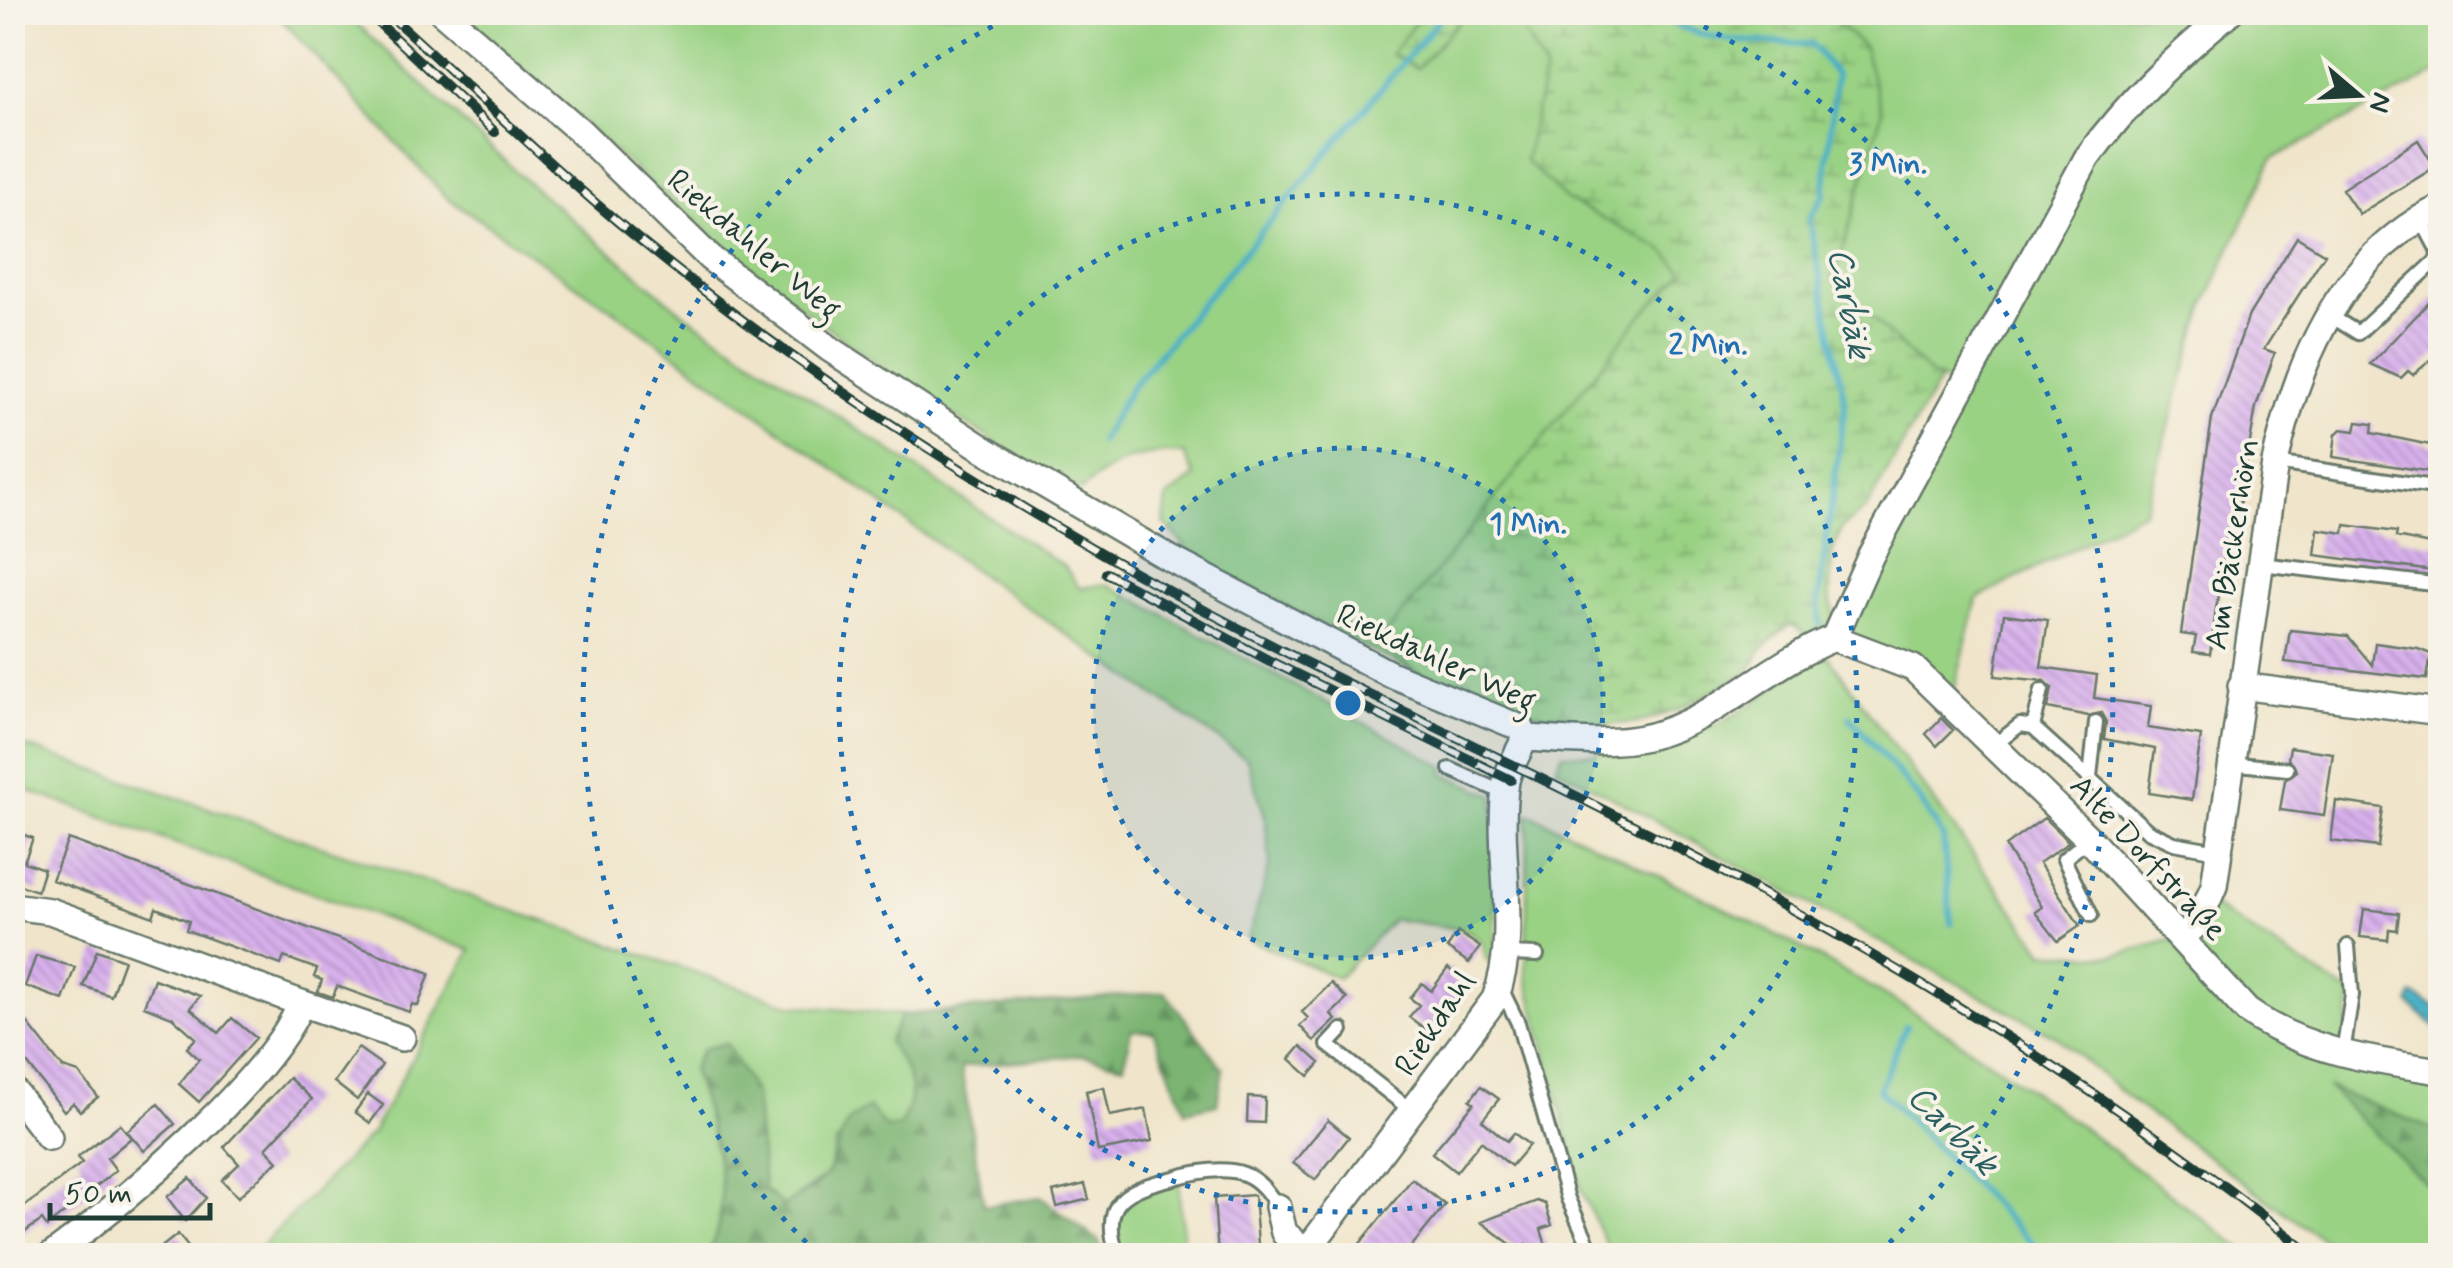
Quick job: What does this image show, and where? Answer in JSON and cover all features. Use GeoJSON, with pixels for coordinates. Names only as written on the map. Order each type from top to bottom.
{"type":"FeatureCollection","features":[{"type":"Feature","properties":{"kind":"street","name":"Riekdahler Weg"},"geometry":{"type":"LineString","coordinates":[[442,12],[580,131],[710,258],[830,349],[982,448],[1170,558],[1390,674],[1521,728],[1525,738],[1604,742],[1662,734],[1702,716],[1799,652],[1834,638]]}},
{"type":"Feature","properties":{"kind":"street"},"geometry":{"type":"LineString","coordinates":[[1834,638],[1871,555],[2088,158],[2117,116],[2163,68],[2230,12]]}},
{"type":"Feature","properties":{"kind":"street","name":"Am Bäckerhörn"},"geometry":{"type":"LineString","coordinates":[[2182,937],[2198,923],[2209,904],[2275,463],[2288,404],[2329,315],[2370,260],[2431,213]]}},
{"type":"Feature","properties":{"kind":"street","name":"Alte Dorfstraße"},"geometry":{"type":"LineString","coordinates":[[1834,638],[1913,668],[2089,839],[2247,1012],[2292,1038],[2342,1053],[2440,1072]]}},
{"type":"Feature","properties":{"kind":"street"},"geometry":{"type":"LineString","coordinates":[[2241,686],[2440,712]]}},
{"type":"Feature","properties":{"kind":"street","name":"Riekdahl"},"geometry":{"type":"LineString","coordinates":[[1278,1207],[1284,1232],[1307,1254],[1489,1010],[1500,986],[1506,954],[1506,778],[1525,738]]}},
{"type":"Feature","properties":{"kind":"street"},"geometry":{"type":"LineString","coordinates":[[12,906],[50,911],[402,1038]]}},
{"type":"Feature","properties":{"kind":"street"},"geometry":{"type":"LineString","coordinates":[[51,1256],[206,1125],[292,1025],[301,1003]]}},
{"type":"Feature","properties":{"kind":"street"},"geometry":{"type":"LineString","coordinates":[[12,1089],[50,1137]]}},
{"type":"Feature","properties":{"kind":"lane"},"geometry":{"type":"LineString","coordinates":[[2329,315],[2358,332],[2437,260],[2431,213]]}},
{"type":"Feature","properties":{"kind":"lane"},"geometry":{"type":"LineString","coordinates":[[2275,463],[2440,488]]}},
{"type":"Feature","properties":{"kind":"lane"},"geometry":{"type":"LineString","coordinates":[[2261,564],[2433,584]]}},
{"type":"Feature","properties":{"kind":"lane"},"geometry":{"type":"LineString","coordinates":[[2033,727],[2042,690]]}},
{"type":"Feature","properties":{"kind":"lane"},"geometry":{"type":"LineString","coordinates":[[2090,777],[2096,722]]}},
{"type":"Feature","properties":{"kind":"lane"},"geometry":{"type":"LineString","coordinates":[[1993,746],[2020,725],[2033,727],[2148,831],[2174,843],[2218,851]]}},
{"type":"Feature","properties":{"kind":"lane"},"geometry":{"type":"LineString","coordinates":[[2230,763],[2286,770]]}},
{"type":"Feature","properties":{"kind":"lane"},"geometry":{"type":"LineString","coordinates":[[1450,769],[1506,794]]}},
{"type":"Feature","properties":{"kind":"lane"},"geometry":{"type":"LineString","coordinates":[[2089,839],[2064,860],[2091,914]]}},
{"type":"Feature","properties":{"kind":"lane"},"geometry":{"type":"LineString","coordinates":[[2342,1053],[2352,995],[2348,946]]}},
{"type":"Feature","properties":{"kind":"lane"},"geometry":{"type":"LineString","coordinates":[[1506,954],[1537,955]]}},
{"type":"Feature","properties":{"kind":"lane"},"geometry":{"type":"LineString","coordinates":[[1500,986],[1518,1023],[1568,1199],[1594,1256]]}},
{"type":"Feature","properties":{"kind":"lane"},"geometry":{"type":"LineString","coordinates":[[1342,1030],[1328,1045],[1412,1111]]}},
{"type":"Feature","properties":{"kind":"lane"},"geometry":{"type":"LineString","coordinates":[[1118,1256],[1110,1233],[1115,1207],[1132,1188],[1203,1171],[1244,1174],[1264,1187],[1278,1207]]}},
{"type":"Feature","properties":{"kind":"green space"},"geometry":{"type":"Polygon","coordinates":[[[1467,12],[1417,68],[1391,54],[1423,13],[1467,12]]]}},
{"type":"Feature","properties":{"kind":"green space"},"geometry":{"type":"Polygon","coordinates":[[[276,13],[345,13],[524,179],[683,313],[1066,568],[1079,588],[1107,584],[1445,767],[1444,774],[1494,795],[1496,962],[1486,959],[1483,942],[1467,930],[1393,919],[1338,978],[1248,939],[1270,863],[1265,816],[1247,759],[982,576],[616,312],[446,197],[276,13]]]}},
{"type":"Feature","properties":{"kind":"green space"},"geometry":{"type":"Polygon","coordinates":[[[461,13],[1423,13],[1391,54],[1417,68],[1467,13],[1581,13],[1746,176],[1430,680],[1199,562],[1164,523],[1167,497],[1195,477],[1184,454],[1154,454],[1128,460],[1104,472],[1081,491],[913,389],[756,272],[461,13]]]}},
{"type":"Feature","properties":{"kind":"green space"},"geometry":{"type":"Polygon","coordinates":[[[1468,13],[1828,13],[1864,48],[1882,112],[1834,280],[1929,374],[1940,379],[1866,509],[1842,527],[1832,554],[1829,595],[1835,617],[1827,628],[1807,635],[1793,625],[1787,626],[1760,651],[1750,671],[1679,709],[1642,722],[1590,726],[1430,680],[1394,656],[1387,633],[1641,316],[1684,272],[1663,250],[1567,200],[1525,161],[1545,71],[1520,23],[1468,13]]]}},
{"type":"Feature","properties":{"kind":"green space"},"geometry":{"type":"Polygon","coordinates":[[[1828,13],[2440,13],[2440,71],[2272,159],[2205,304],[2144,511],[1977,599],[1953,695],[1834,638],[1962,390],[1929,374],[1833,279],[1864,48],[1828,13]]]}},
{"type":"Feature","properties":{"kind":"green space"},"geometry":{"type":"Polygon","coordinates":[[[1828,656],[2044,952],[2112,956],[2182,937],[2209,904],[2352,995],[2343,1053],[2440,1071],[2440,1255],[2344,1255],[2136,1104],[2057,1037],[1556,767],[1562,754],[1616,752],[1691,735],[1739,712],[1800,670],[1828,656]]]}},
{"type":"Feature","properties":{"kind":"green space"},"geometry":{"type":"Polygon","coordinates":[[[12,742],[792,1005],[902,1015],[888,1042],[910,1082],[906,1113],[900,1126],[836,1142],[828,1174],[784,1206],[764,1190],[755,1094],[725,1044],[692,1069],[713,1138],[721,1187],[721,1210],[707,1255],[253,1255],[372,1133],[471,950],[13,785],[12,742]]]}},
{"type":"Feature","properties":{"kind":"green space"},"geometry":{"type":"Polygon","coordinates":[[[1528,813],[1736,914],[1888,997],[2057,1109],[2250,1255],[1611,1255],[1581,1190],[1526,975],[1528,813]]]}},
{"type":"Feature","properties":{"kind":"green space"},"geometry":{"type":"Polygon","coordinates":[[[1165,992],[1223,1069],[1217,1104],[1186,1111],[1153,1031],[1131,1030],[1124,1065],[1081,1055],[961,1067],[984,1206],[1040,1197],[1098,1240],[1104,1255],[707,1255],[721,1210],[721,1187],[713,1138],[692,1068],[703,1049],[726,1043],[755,1094],[764,1190],[784,1206],[825,1177],[844,1129],[857,1115],[869,1108],[886,1128],[900,1126],[910,1101],[910,1082],[888,1042],[902,1015],[1165,992]]]}},
{"type":"Feature","properties":{"kind":"green space"},"geometry":{"type":"Polygon","coordinates":[[[2328,1087],[2440,1132],[2440,1198],[2328,1087]]]}},
{"type":"Feature","properties":{"kind":"green space"},"geometry":{"type":"Polygon","coordinates":[[[1178,1177],[1184,1255],[1118,1255],[1115,1207],[1178,1177]]]}},
{"type":"Feature","properties":{"kind":"water"},"geometry":{"type":"Polygon","coordinates":[[[2413,995],[2440,1010],[2440,1032],[2410,1004],[2413,995]]]}},
{"type":"Feature","properties":{"kind":"building"},"geometry":{"type":"Polygon","coordinates":[[[2418,140],[2435,167],[2359,214],[2342,189],[2418,140]]]}},
{"type":"Feature","properties":{"kind":"building"},"geometry":{"type":"Polygon","coordinates":[[[2297,237],[2325,254],[2264,349],[2275,353],[2256,407],[2235,529],[2227,528],[2210,654],[2193,652],[2196,636],[2181,634],[2212,418],[2249,315],[2297,237]]]}},
{"type":"Feature","properties":{"kind":"building"},"geometry":{"type":"Polygon","coordinates":[[[2440,291],[2440,352],[2413,375],[2408,371],[2401,378],[2370,364],[2440,291]]]}},
{"type":"Feature","properties":{"kind":"building"},"geometry":{"type":"Polygon","coordinates":[[[2357,422],[2373,424],[2372,433],[2440,447],[2440,473],[2333,457],[2336,434],[2341,429],[2355,431],[2357,422]]]}},
{"type":"Feature","properties":{"kind":"building"},"geometry":{"type":"Polygon","coordinates":[[[2345,525],[2397,532],[2396,537],[2440,546],[2440,572],[2315,555],[2318,529],[2344,533],[2345,525]]]}},
{"type":"Feature","properties":{"kind":"building"},"geometry":{"type":"Polygon","coordinates":[[[2004,614],[2048,620],[2041,667],[2097,675],[2094,698],[2151,706],[2148,728],[2201,736],[2192,800],[2149,793],[2155,749],[2104,739],[2106,722],[2101,713],[2088,716],[2048,708],[2052,688],[2045,681],[1995,676],[2004,614]]]}},
{"type":"Feature","properties":{"kind":"building"},"geometry":{"type":"Polygon","coordinates":[[[2290,630],[2348,636],[2372,665],[2375,643],[2418,649],[2431,654],[2427,679],[2285,662],[2290,630]]]}},
{"type":"Feature","properties":{"kind":"building"},"geometry":{"type":"Polygon","coordinates":[[[1941,718],[1953,730],[1937,746],[1926,734],[1941,718]]]}},
{"type":"Feature","properties":{"kind":"building"},"geometry":{"type":"Polygon","coordinates":[[[2290,747],[2333,753],[2324,816],[2280,810],[2285,780],[2297,771],[2288,759],[2290,747]]]}},
{"type":"Feature","properties":{"kind":"building"},"geometry":{"type":"Polygon","coordinates":[[[2336,801],[2383,808],[2378,847],[2331,841],[2336,801]]]}},
{"type":"Feature","properties":{"kind":"building"},"geometry":{"type":"Polygon","coordinates":[[[2044,818],[2069,842],[2039,863],[2080,926],[2058,941],[2035,912],[2042,907],[2005,846],[2044,818]]]}},
{"type":"Feature","properties":{"kind":"building"},"geometry":{"type":"Polygon","coordinates":[[[12,831],[33,838],[24,862],[44,869],[37,891],[17,884],[12,889],[12,831]]]}},
{"type":"Feature","properties":{"kind":"building"},"geometry":{"type":"Polygon","coordinates":[[[68,839],[430,973],[418,1006],[412,1004],[409,1012],[337,986],[333,997],[318,992],[322,980],[314,977],[317,969],[284,957],[281,965],[186,930],[189,921],[156,908],[153,917],[52,880],[68,839]]]}},
{"type":"Feature","properties":{"kind":"building"},"geometry":{"type":"Polygon","coordinates":[[[2364,909],[2399,913],[2397,930],[2389,929],[2388,940],[2360,937],[2364,909]]]}},
{"type":"Feature","properties":{"kind":"building"},"geometry":{"type":"Polygon","coordinates":[[[1458,932],[1480,947],[1469,963],[1447,948],[1458,932]]]}},
{"type":"Feature","properties":{"kind":"building"},"geometry":{"type":"Polygon","coordinates":[[[97,950],[124,960],[111,996],[83,986],[97,950]]]}},
{"type":"Feature","properties":{"kind":"building"},"geometry":{"type":"Polygon","coordinates":[[[36,956],[75,967],[63,1000],[25,986],[36,956]]]}},
{"type":"Feature","properties":{"kind":"building"},"geometry":{"type":"Polygon","coordinates":[[[1448,968],[1469,985],[1432,1034],[1409,1017],[1419,1005],[1410,998],[1422,983],[1431,991],[1448,968]]]}},
{"type":"Feature","properties":{"kind":"building"},"geometry":{"type":"Polygon","coordinates":[[[154,979],[200,996],[190,1008],[219,1033],[232,1018],[256,1038],[199,1102],[179,1084],[199,1059],[187,1048],[196,1038],[172,1017],[144,1006],[154,979]]]}},
{"type":"Feature","properties":{"kind":"building"},"geometry":{"type":"Polygon","coordinates":[[[1331,983],[1347,999],[1331,1014],[1336,1020],[1314,1041],[1300,1026],[1308,1018],[1302,1012],[1331,983]]]}},
{"type":"Feature","properties":{"kind":"building"},"geometry":{"type":"Polygon","coordinates":[[[25,1020],[63,1068],[79,1073],[98,1097],[80,1111],[73,1103],[64,1111],[20,1054],[12,1060],[12,1030],[25,1020]]]}},
{"type":"Feature","properties":{"kind":"building"},"geometry":{"type":"Polygon","coordinates":[[[1301,1046],[1320,1063],[1309,1076],[1290,1059],[1301,1046]]]}},
{"type":"Feature","properties":{"kind":"building"},"geometry":{"type":"Polygon","coordinates":[[[358,1048],[382,1065],[357,1100],[334,1082],[358,1048]]]}},
{"type":"Feature","properties":{"kind":"building"},"geometry":{"type":"Polygon","coordinates":[[[289,1078],[312,1099],[266,1148],[278,1161],[238,1197],[222,1180],[239,1164],[224,1147],[289,1078]]]}},
{"type":"Feature","properties":{"kind":"building"},"geometry":{"type":"Polygon","coordinates":[[[1481,1086],[1499,1099],[1482,1120],[1507,1141],[1514,1133],[1529,1145],[1511,1166],[1481,1141],[1456,1172],[1432,1153],[1474,1103],[1470,1100],[1481,1086]]]}},
{"type":"Feature","properties":{"kind":"building"},"geometry":{"type":"Polygon","coordinates":[[[1104,1087],[1110,1116],[1146,1109],[1152,1141],[1098,1151],[1086,1091],[1104,1087]]]}},
{"type":"Feature","properties":{"kind":"building"},"geometry":{"type":"Polygon","coordinates":[[[368,1094],[383,1105],[370,1123],[355,1112],[368,1094]]]}},
{"type":"Feature","properties":{"kind":"building"},"geometry":{"type":"Polygon","coordinates":[[[1248,1097],[1265,1098],[1264,1123],[1247,1122],[1248,1097]]]}},
{"type":"Feature","properties":{"kind":"building"},"geometry":{"type":"Polygon","coordinates":[[[158,1104],[175,1124],[144,1151],[127,1131],[158,1104]]]}},
{"type":"Feature","properties":{"kind":"building"},"geometry":{"type":"Polygon","coordinates":[[[1328,1120],[1349,1137],[1315,1180],[1293,1163],[1328,1120]]]}},
{"type":"Feature","properties":{"kind":"building"},"geometry":{"type":"Polygon","coordinates":[[[120,1124],[131,1138],[107,1158],[116,1170],[47,1227],[42,1220],[12,1241],[12,1216],[82,1163],[78,1157],[120,1124]]]}},
{"type":"Feature","properties":{"kind":"building"},"geometry":{"type":"Polygon","coordinates":[[[190,1178],[206,1198],[185,1221],[167,1197],[190,1178]]]}},
{"type":"Feature","properties":{"kind":"building"},"geometry":{"type":"Polygon","coordinates":[[[1412,1179],[1445,1205],[1421,1235],[1403,1256],[1350,1256],[1412,1179]]]}},
{"type":"Feature","properties":{"kind":"building"},"geometry":{"type":"Polygon","coordinates":[[[1085,1184],[1089,1199],[1057,1207],[1053,1192],[1085,1184]]]}},
{"type":"Feature","properties":{"kind":"building"},"geometry":{"type":"Polygon","coordinates":[[[1254,1195],[1259,1256],[1218,1256],[1214,1198],[1254,1195]]]}},
{"type":"Feature","properties":{"kind":"building"},"geometry":{"type":"Polygon","coordinates":[[[1537,1201],[1545,1204],[1552,1225],[1541,1229],[1546,1246],[1534,1250],[1527,1244],[1521,1252],[1481,1222],[1537,1201]]]}},
{"type":"Feature","properties":{"kind":"building"},"geometry":{"type":"Polygon","coordinates":[[[178,1234],[195,1256],[150,1256],[178,1234]]]}},
{"type":"Feature","properties":{"kind":"waterway"},"geometry":{"type":"LineString","coordinates":[[1100,442],[1130,389],[1445,12]]}},
{"type":"Feature","properties":{"kind":"waterway","name":"Carbäk"},"geometry":{"type":"LineString","coordinates":[[1656,12],[1712,37],[1812,44],[1836,75],[1824,195],[1809,219],[1845,404],[1818,602],[1820,625]]}},
{"type":"Feature","properties":{"kind":"waterway","name":"Carbäk"},"geometry":{"type":"LineString","coordinates":[[1850,717],[1918,797],[1943,837],[1951,923]]}},
{"type":"Feature","properties":{"kind":"waterway","name":"Carbäk"},"geometry":{"type":"LineString","coordinates":[[1906,1026],[1879,1090],[2036,1247],[2036,1256]]}},
{"type":"Feature","properties":{"kind":"railway"},"geometry":{"type":"LineString","coordinates":[[367,12],[495,132]]}},
{"type":"Feature","properties":{"kind":"railway"},"geometry":{"type":"LineString","coordinates":[[386,12],[636,237],[745,322],[916,441],[1034,514],[1213,615],[1674,846],[1865,951],[2050,1065],[2140,1126],[2313,1256]]}},
{"type":"Feature","properties":{"kind":"railway"},"geometry":{"type":"LineString","coordinates":[[1106,573],[1268,660],[1511,780]]}}]}
